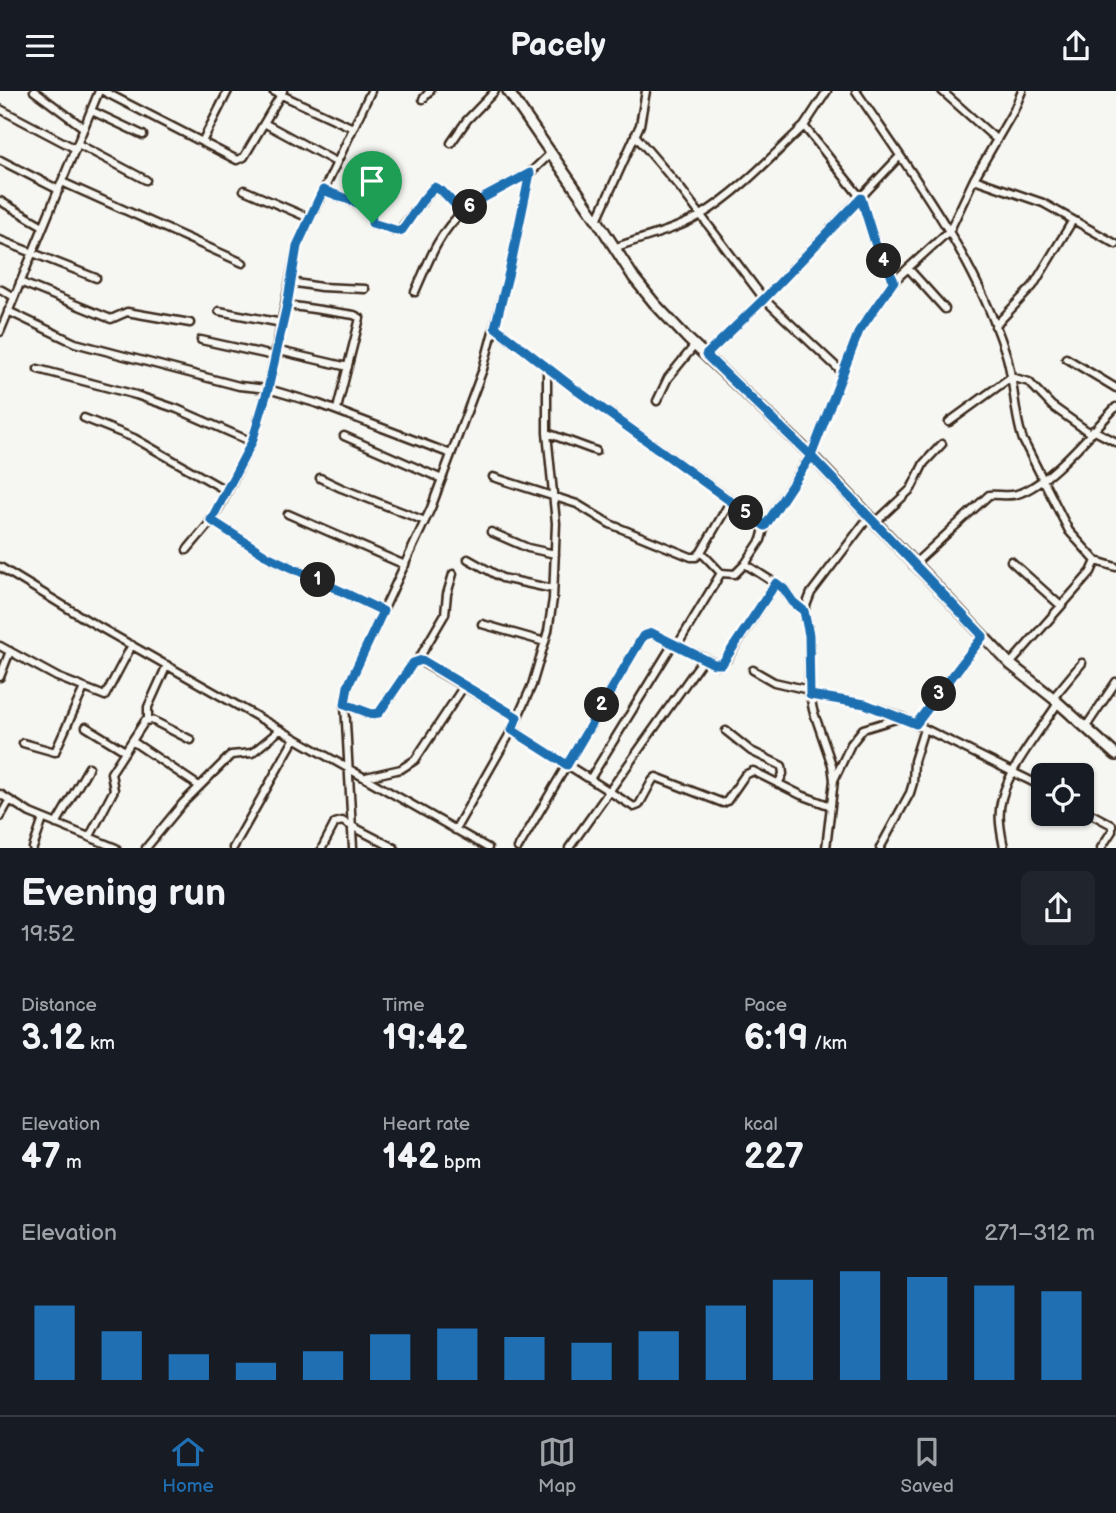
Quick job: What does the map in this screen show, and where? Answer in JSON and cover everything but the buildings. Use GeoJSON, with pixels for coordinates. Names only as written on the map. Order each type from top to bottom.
{"type":"FeatureCollection","features":[{"type":"Feature","properties":{"kind":"street"},"geometry":{"type":"LineString","coordinates":[[34,91],[84,128]]}},
{"type":"Feature","properties":{"kind":"street"},"geometry":{"type":"LineString","coordinates":[[0,331],[101,91],[232,158],[241,160],[282,93]]}},
{"type":"Feature","properties":{"kind":"street"},"geometry":{"type":"LineString","coordinates":[[202,142],[228,91]]}},
{"type":"Feature","properties":{"kind":"street"},"geometry":{"type":"LineString","coordinates":[[273,91],[353,128]]}},
{"type":"Feature","properties":{"kind":"street"},"geometry":{"type":"LineString","coordinates":[[187,550],[211,520],[252,442],[268,389],[297,246],[371,91]]}},
{"type":"Feature","properties":{"kind":"street"},"geometry":{"type":"LineString","coordinates":[[423,99],[430,91]]}},
{"type":"Feature","properties":{"kind":"street"},"geometry":{"type":"LineString","coordinates":[[451,143],[467,120],[495,91]]}},
{"type":"Feature","properties":{"kind":"street"},"geometry":{"type":"LineString","coordinates":[[597,220],[640,124],[646,91]]}},
{"type":"Feature","properties":{"kind":"street"},"geometry":{"type":"LineString","coordinates":[[614,248],[699,216],[757,170],[804,126],[827,91]]}},
{"type":"Feature","properties":{"kind":"street"},"geometry":{"type":"LineString","coordinates":[[856,91],[950,230],[982,290],[1005,351],[1018,425],[1069,531],[1096,561],[1116,567]]}},
{"type":"Feature","properties":{"kind":"street"},"geometry":{"type":"LineString","coordinates":[[942,91],[997,140]]}},
{"type":"Feature","properties":{"kind":"street"},"geometry":{"type":"LineString","coordinates":[[701,552],[721,573],[734,573],[745,564],[761,540],[765,526],[811,456],[859,331],[894,281],[950,230],[974,179],[1022,91]]}},
{"type":"Feature","properties":{"kind":"street"},"geometry":{"type":"LineString","coordinates":[[511,93],[614,248],[655,304],[811,456],[1010,664],[1116,755]]}},
{"type":"Feature","properties":{"kind":"street"},"geometry":{"type":"LineString","coordinates":[[0,109],[146,180]]}},
{"type":"Feature","properties":{"kind":"street"},"geometry":{"type":"LineString","coordinates":[[92,111],[143,135]]}},
{"type":"Feature","properties":{"kind":"street"},"geometry":{"type":"LineString","coordinates":[[264,123],[337,162]]}},
{"type":"Feature","properties":{"kind":"street"},"geometry":{"type":"LineString","coordinates":[[804,126],[861,198],[875,243],[894,281]]}},
{"type":"Feature","properties":{"kind":"street"},"geometry":{"type":"LineString","coordinates":[[635,135],[681,189],[764,299],[843,373]]}},
{"type":"Feature","properties":{"kind":"street"},"geometry":{"type":"LineString","coordinates":[[415,292],[435,249],[462,212],[530,173],[551,153]]}},
{"type":"Feature","properties":{"kind":"street"},"geometry":{"type":"LineString","coordinates":[[706,355],[764,299],[900,156]]}},
{"type":"Feature","properties":{"kind":"street"},"geometry":{"type":"LineString","coordinates":[[0,160],[59,190]]}},
{"type":"Feature","properties":{"kind":"street"},"geometry":{"type":"LineString","coordinates":[[353,848],[345,704],[348,686],[425,521],[483,369],[511,264],[530,173]]}},
{"type":"Feature","properties":{"kind":"street"},"geometry":{"type":"LineString","coordinates":[[974,179],[1043,203],[1116,244]]}},
{"type":"Feature","properties":{"kind":"street"},"geometry":{"type":"LineString","coordinates":[[62,182],[243,263]]}},
{"type":"Feature","properties":{"kind":"street"},"geometry":{"type":"LineString","coordinates":[[323,190],[368,207],[371,209],[372,223],[399,231],[434,187],[442,191],[462,212]]}},
{"type":"Feature","properties":{"kind":"street"},"geometry":{"type":"LineString","coordinates":[[244,190],[309,218]]}},
{"type":"Feature","properties":{"kind":"street"},"geometry":{"type":"LineString","coordinates":[[0,201],[43,226]]}},
{"type":"Feature","properties":{"kind":"street"},"geometry":{"type":"LineString","coordinates":[[995,326],[1033,286],[1073,220]]}},
{"type":"Feature","properties":{"kind":"street"},"geometry":{"type":"LineString","coordinates":[[0,240],[96,278]]}},
{"type":"Feature","properties":{"kind":"street"},"geometry":{"type":"LineString","coordinates":[[908,268],[945,309]]}},
{"type":"Feature","properties":{"kind":"street"},"geometry":{"type":"LineString","coordinates":[[20,282],[111,319],[134,312],[190,323]]}},
{"type":"Feature","properties":{"kind":"street"},"geometry":{"type":"LineString","coordinates":[[290,282],[365,289]]}},
{"type":"Feature","properties":{"kind":"street"},"geometry":{"type":"LineString","coordinates":[[0,289],[14,297]]}},
{"type":"Feature","properties":{"kind":"street"},"geometry":{"type":"LineString","coordinates":[[287,305],[358,316],[359,323],[337,409]]}},
{"type":"Feature","properties":{"kind":"street"},"geometry":{"type":"LineString","coordinates":[[8,311],[75,343],[239,386],[268,389],[337,409],[452,454]]}},
{"type":"Feature","properties":{"kind":"street"},"geometry":{"type":"LineString","coordinates":[[219,311],[282,323]]}},
{"type":"Feature","properties":{"kind":"street"},"geometry":{"type":"LineString","coordinates":[[495,327],[765,526]]}},
{"type":"Feature","properties":{"kind":"street"},"geometry":{"type":"LineString","coordinates":[[201,340],[348,367]]}},
{"type":"Feature","properties":{"kind":"street"},"geometry":{"type":"LineString","coordinates":[[657,401],[668,378],[695,345]]}},
{"type":"Feature","properties":{"kind":"street"},"geometry":{"type":"LineString","coordinates":[[1066,358],[1116,388]]}},
{"type":"Feature","properties":{"kind":"street"},"geometry":{"type":"LineString","coordinates":[[455,830],[512,730],[545,642],[553,589],[556,523],[547,433],[547,367]]}},
{"type":"Feature","properties":{"kind":"street"},"geometry":{"type":"LineString","coordinates":[[38,369],[146,398],[252,442]]}},
{"type":"Feature","properties":{"kind":"street"},"geometry":{"type":"LineString","coordinates":[[949,422],[1011,377]]}},
{"type":"Feature","properties":{"kind":"street"},"geometry":{"type":"LineString","coordinates":[[1011,377],[1029,383],[1052,406],[1091,431],[1116,442]]}},
{"type":"Feature","properties":{"kind":"street"},"geometry":{"type":"LineString","coordinates":[[913,565],[989,495],[1011,496],[1021,493],[1042,479],[1069,456],[1116,407]]}},
{"type":"Feature","properties":{"kind":"street"},"geometry":{"type":"LineString","coordinates":[[84,418],[134,438],[227,491]]}},
{"type":"Feature","properties":{"kind":"street"},"geometry":{"type":"LineString","coordinates":[[547,433],[596,451]]}},
{"type":"Feature","properties":{"kind":"street"},"geometry":{"type":"LineString","coordinates":[[344,436],[442,479]]}},
{"type":"Feature","properties":{"kind":"street"},"geometry":{"type":"LineString","coordinates":[[826,848],[834,781],[832,765],[809,692],[809,635],[804,611],[811,593],[872,520],[911,489],[925,463],[942,444]]}},
{"type":"Feature","properties":{"kind":"street"},"geometry":{"type":"LineString","coordinates":[[494,477],[577,504],[610,524],[691,557],[696,557],[701,552],[730,502]]}},
{"type":"Feature","properties":{"kind":"street"},"geometry":{"type":"LineString","coordinates":[[320,478],[425,521]]}},
{"type":"Feature","properties":{"kind":"street"},"geometry":{"type":"LineString","coordinates":[[288,514],[405,565]]}},
{"type":"Feature","properties":{"kind":"street"},"geometry":{"type":"LineString","coordinates":[[211,520],[267,556],[383,611]]}},
{"type":"Feature","properties":{"kind":"street"},"geometry":{"type":"LineString","coordinates":[[491,532],[528,548],[555,554]]}},
{"type":"Feature","properties":{"kind":"street"},"geometry":{"type":"LineString","coordinates":[[468,559],[502,578],[553,589]]}},
{"type":"Feature","properties":{"kind":"street"},"geometry":{"type":"LineString","coordinates":[[1011,561],[1061,606]]}},
{"type":"Feature","properties":{"kind":"street"},"geometry":{"type":"LineString","coordinates":[[1010,664],[1091,572],[1096,561]]}},
{"type":"Feature","properties":{"kind":"street"},"geometry":{"type":"LineString","coordinates":[[745,564],[784,589],[804,611]]}},
{"type":"Feature","properties":{"kind":"street"},"geometry":{"type":"LineString","coordinates":[[0,567],[488,848]]}},
{"type":"Feature","properties":{"kind":"street"},"geometry":{"type":"LineString","coordinates":[[590,779],[721,573]]}},
{"type":"Feature","properties":{"kind":"street"},"geometry":{"type":"LineString","coordinates":[[345,704],[372,714],[379,713],[413,663],[418,660],[443,619],[453,574]]}},
{"type":"Feature","properties":{"kind":"street"},"geometry":{"type":"LineString","coordinates":[[518,848],[643,636],[652,633],[718,665],[727,659],[776,583]]}},
{"type":"Feature","properties":{"kind":"street"},"geometry":{"type":"LineString","coordinates":[[482,624],[545,642]]}},
{"type":"Feature","properties":{"kind":"street"},"geometry":{"type":"LineString","coordinates":[[916,724],[983,636]]}},
{"type":"Feature","properties":{"kind":"street"},"geometry":{"type":"LineString","coordinates":[[0,646],[57,677],[102,695],[106,694],[132,645]]}},
{"type":"Feature","properties":{"kind":"street"},"geometry":{"type":"LineString","coordinates":[[0,677],[10,651]]}},
{"type":"Feature","properties":{"kind":"street"},"geometry":{"type":"LineString","coordinates":[[569,848],[704,658]]}},
{"type":"Feature","properties":{"kind":"street"},"geometry":{"type":"LineString","coordinates":[[418,660],[517,717]]}},
{"type":"Feature","properties":{"kind":"street"},"geometry":{"type":"LineString","coordinates":[[1004,848],[1000,818],[1002,799],[1013,773],[1082,663]]}},
{"type":"Feature","properties":{"kind":"street"},"geometry":{"type":"LineString","coordinates":[[90,836],[114,790],[111,773],[148,719],[148,707],[167,665]]}},
{"type":"Feature","properties":{"kind":"street"},"geometry":{"type":"LineString","coordinates":[[753,670],[774,682],[865,704],[901,717],[1031,781]]}},
{"type":"Feature","properties":{"kind":"street"},"geometry":{"type":"LineString","coordinates":[[1085,728],[1116,683]]}},
{"type":"Feature","properties":{"kind":"street"},"geometry":{"type":"LineString","coordinates":[[365,777],[401,769],[415,760],[464,686]]}},
{"type":"Feature","properties":{"kind":"street"},"geometry":{"type":"LineString","coordinates":[[23,743],[55,752],[84,688]]}},
{"type":"Feature","properties":{"kind":"street"},"geometry":{"type":"LineString","coordinates":[[834,781],[852,744],[867,725],[901,717]]}},
{"type":"Feature","properties":{"kind":"street"},"geometry":{"type":"LineString","coordinates":[[148,719],[191,740]]}},
{"type":"Feature","properties":{"kind":"street"},"geometry":{"type":"LineString","coordinates":[[86,727],[125,751]]}},
{"type":"Feature","properties":{"kind":"street"},"geometry":{"type":"LineString","coordinates":[[880,848],[910,793],[914,761],[924,729]]}},
{"type":"Feature","properties":{"kind":"street"},"geometry":{"type":"LineString","coordinates":[[146,848],[183,803],[231,755],[252,753],[280,730]]}},
{"type":"Feature","properties":{"kind":"street"},"geometry":{"type":"LineString","coordinates":[[512,730],[636,807],[656,777],[723,803],[749,772],[831,806]]}},
{"type":"Feature","properties":{"kind":"street"},"geometry":{"type":"LineString","coordinates":[[726,731],[751,751],[782,766],[783,774],[778,783]]}},
{"type":"Feature","properties":{"kind":"street"},"geometry":{"type":"LineString","coordinates":[[233,848],[295,739]]}},
{"type":"Feature","properties":{"kind":"street"},"geometry":{"type":"LineString","coordinates":[[132,741],[199,786]]}},
{"type":"Feature","properties":{"kind":"street"},"geometry":{"type":"LineString","coordinates":[[56,824],[89,767]]}},
{"type":"Feature","properties":{"kind":"street"},"geometry":{"type":"LineString","coordinates":[[0,794],[43,819],[116,848]]}},
{"type":"Feature","properties":{"kind":"street"},"geometry":{"type":"LineString","coordinates":[[0,817],[9,801]]}},
{"type":"Feature","properties":{"kind":"street"},"geometry":{"type":"LineString","coordinates":[[1094,815],[1112,825],[1112,831],[1101,848]]}},
{"type":"Feature","properties":{"kind":"street"},"geometry":{"type":"LineString","coordinates":[[33,848],[43,819]]}},
{"type":"Feature","properties":{"kind":"street"},"geometry":{"type":"LineString","coordinates":[[322,848],[335,823],[342,821],[394,848]]}},
{"type":"Feature","properties":{"kind":"route"},"geometry":{"type":"LineString","coordinates":[[372,223],[371,209],[323,190],[297,246],[268,389],[252,442],[211,520],[267,556],[383,611],[348,686],[345,704],[372,714],[379,713],[413,663],[422,660],[517,717],[512,730],[567,765],[646,633],[652,633],[714,664],[722,664],[776,583],[804,611],[809,635],[810,695],[865,704],[916,724],[983,636],[811,456],[859,331],[894,281],[875,243],[861,198],[706,355],[811,456],[765,526],[575,389],[495,327],[530,173],[462,212],[439,188],[434,187],[402,230],[372,223]]}}]}
